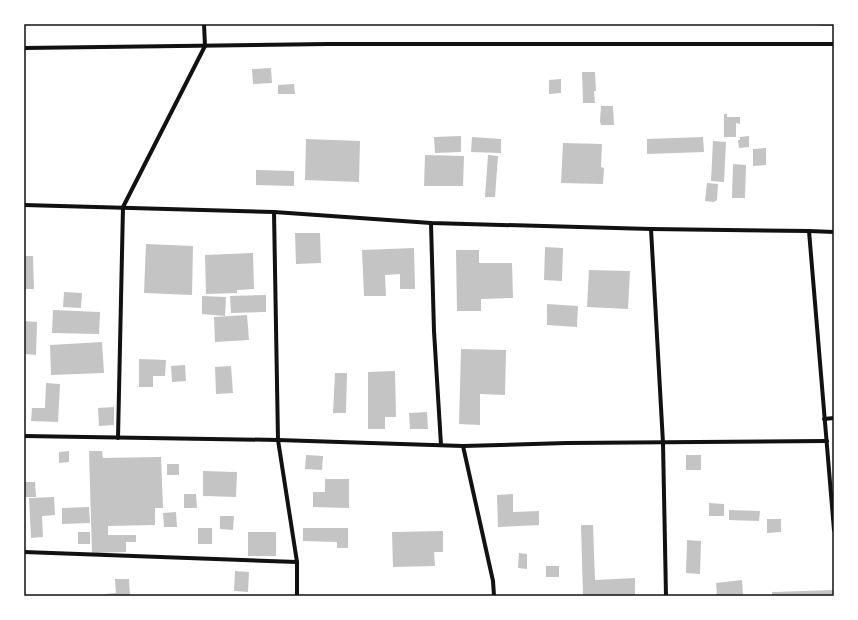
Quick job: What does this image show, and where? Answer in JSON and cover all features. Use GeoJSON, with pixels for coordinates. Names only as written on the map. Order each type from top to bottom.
{"type":"FeatureCollection","features":[{"type":"Feature","properties":{"kind":"street"},"geometry":{"type":"LineString","coordinates":[[118,438],[123,207],[205,46],[204,24]]}},
{"type":"Feature","properties":{"kind":"street"},"geometry":{"type":"LineString","coordinates":[[24,48],[328,44],[834,44]]}},
{"type":"Feature","properties":{"kind":"street"},"geometry":{"type":"LineString","coordinates":[[24,205],[274,212],[431,223],[834,232]]}},
{"type":"Feature","properties":{"kind":"street"},"geometry":{"type":"LineString","coordinates":[[274,212],[278,440],[297,562],[297,596]]}},
{"type":"Feature","properties":{"kind":"street"},"geometry":{"type":"LineString","coordinates":[[431,223],[434,330],[440,445]]}},
{"type":"Feature","properties":{"kind":"street"},"geometry":{"type":"LineString","coordinates":[[651,229],[663,443],[666,596]]}},
{"type":"Feature","properties":{"kind":"street"},"geometry":{"type":"LineString","coordinates":[[809,231],[834,530]]}},
{"type":"Feature","properties":{"kind":"street"},"geometry":{"type":"LineString","coordinates":[[824,419],[834,418]]}},
{"type":"Feature","properties":{"kind":"street"},"geometry":{"type":"LineString","coordinates":[[24,436],[278,440],[463,446],[827,440]]}},
{"type":"Feature","properties":{"kind":"street"},"geometry":{"type":"LineString","coordinates":[[463,446],[493,581],[494,596]]}},
{"type":"Feature","properties":{"kind":"street"},"geometry":{"type":"LineString","coordinates":[[24,552],[297,562]]}},
{"type":"Feature","properties":{"kind":"building"},"geometry":{"type":"Polygon","coordinates":[[[819,24],[834,24],[834,26],[819,26],[819,24]]]}},
{"type":"Feature","properties":{"kind":"building"},"geometry":{"type":"Polygon","coordinates":[[[271,68],[272,83],[253,84],[252,69],[271,68]]]}},
{"type":"Feature","properties":{"kind":"building"},"geometry":{"type":"Polygon","coordinates":[[[582,72],[595,72],[595,103],[583,103],[582,72]]]}},
{"type":"Feature","properties":{"kind":"building"},"geometry":{"type":"Polygon","coordinates":[[[561,79],[561,93],[549,94],[549,80],[561,79]]]}},
{"type":"Feature","properties":{"kind":"building"},"geometry":{"type":"Polygon","coordinates":[[[294,84],[295,94],[278,94],[278,85],[294,84]]]}},
{"type":"Feature","properties":{"kind":"building"},"geometry":{"type":"Polygon","coordinates":[[[601,106],[613,106],[614,125],[601,125],[601,106]]]}},
{"type":"Feature","properties":{"kind":"building"},"geometry":{"type":"Polygon","coordinates":[[[724,114],[727,114],[727,117],[740,117],[740,124],[736,123],[736,137],[724,137],[724,114]]]}},
{"type":"Feature","properties":{"kind":"building"},"geometry":{"type":"Polygon","coordinates":[[[461,136],[461,152],[435,153],[434,137],[461,136]]]}},
{"type":"Feature","properties":{"kind":"building"},"geometry":{"type":"Polygon","coordinates":[[[749,136],[749,147],[739,148],[738,140],[740,140],[740,137],[749,136]]]}},
{"type":"Feature","properties":{"kind":"building"},"geometry":{"type":"Polygon","coordinates":[[[472,137],[501,139],[501,153],[471,152],[472,137]]]}},
{"type":"Feature","properties":{"kind":"building"},"geometry":{"type":"Polygon","coordinates":[[[703,137],[704,152],[647,154],[647,139],[703,137]]]}},
{"type":"Feature","properties":{"kind":"building"},"geometry":{"type":"Polygon","coordinates":[[[306,139],[360,141],[359,182],[305,180],[306,139]]]}},
{"type":"Feature","properties":{"kind":"building"},"geometry":{"type":"Polygon","coordinates":[[[713,141],[726,142],[724,182],[711,181],[713,141]]]}},
{"type":"Feature","properties":{"kind":"building"},"geometry":{"type":"Polygon","coordinates":[[[563,143],[602,144],[601,167],[604,168],[603,184],[561,183],[563,143]]]}},
{"type":"Feature","properties":{"kind":"building"},"geometry":{"type":"Polygon","coordinates":[[[766,148],[766,165],[753,166],[753,149],[766,148]]]}},
{"type":"Feature","properties":{"kind":"building"},"geometry":{"type":"Polygon","coordinates":[[[425,155],[464,156],[463,186],[424,186],[425,155]]]}},
{"type":"Feature","properties":{"kind":"building"},"geometry":{"type":"Polygon","coordinates":[[[488,155],[498,156],[495,197],[485,197],[488,155]]]}},
{"type":"Feature","properties":{"kind":"building"},"geometry":{"type":"Polygon","coordinates":[[[733,164],[746,165],[745,198],[732,198],[733,164]]]}},
{"type":"Feature","properties":{"kind":"building"},"geometry":{"type":"Polygon","coordinates":[[[256,170],[294,171],[294,186],[256,185],[256,170]]]}},
{"type":"Feature","properties":{"kind":"building"},"geometry":{"type":"Polygon","coordinates":[[[707,183],[718,184],[717,200],[714,202],[705,201],[707,183]]]}},
{"type":"Feature","properties":{"kind":"building"},"geometry":{"type":"Polygon","coordinates":[[[295,233],[320,233],[321,263],[296,264],[295,233]]]}},
{"type":"Feature","properties":{"kind":"building"},"geometry":{"type":"Polygon","coordinates":[[[146,244],[193,246],[192,295],[144,293],[146,244]]]}},
{"type":"Feature","properties":{"kind":"building"},"geometry":{"type":"Polygon","coordinates":[[[545,247],[563,248],[562,281],[544,280],[545,247]]]}},
{"type":"Feature","properties":{"kind":"building"},"geometry":{"type":"Polygon","coordinates":[[[414,248],[415,289],[400,289],[400,274],[385,275],[386,296],[364,296],[362,250],[414,248]]]}},
{"type":"Feature","properties":{"kind":"building"},"geometry":{"type":"Polygon","coordinates":[[[456,250],[479,250],[479,263],[512,263],[513,298],[481,299],[481,311],[457,311],[456,250]]]}},
{"type":"Feature","properties":{"kind":"building"},"geometry":{"type":"Polygon","coordinates":[[[253,253],[254,289],[237,290],[237,293],[206,294],[205,255],[253,253]]]}},
{"type":"Feature","properties":{"kind":"building"},"geometry":{"type":"Polygon","coordinates":[[[24,256],[33,256],[34,289],[24,289],[24,256]]]}},
{"type":"Feature","properties":{"kind":"building"},"geometry":{"type":"Polygon","coordinates":[[[589,270],[630,271],[628,309],[587,307],[589,270]]]}},
{"type":"Feature","properties":{"kind":"building"},"geometry":{"type":"Polygon","coordinates":[[[64,292],[82,293],[81,308],[63,307],[64,292]]]}},
{"type":"Feature","properties":{"kind":"building"},"geometry":{"type":"Polygon","coordinates":[[[266,295],[266,312],[231,313],[230,296],[266,295]]]}},
{"type":"Feature","properties":{"kind":"building"},"geometry":{"type":"Polygon","coordinates":[[[202,296],[226,297],[225,316],[202,314],[202,296]]]}},
{"type":"Feature","properties":{"kind":"building"},"geometry":{"type":"Polygon","coordinates":[[[547,304],[578,306],[577,327],[547,325],[547,304]]]}},
{"type":"Feature","properties":{"kind":"building"},"geometry":{"type":"Polygon","coordinates":[[[53,310],[100,312],[99,334],[52,333],[53,310]]]}},
{"type":"Feature","properties":{"kind":"building"},"geometry":{"type":"Polygon","coordinates":[[[247,315],[249,340],[215,342],[214,317],[247,315]]]}},
{"type":"Feature","properties":{"kind":"building"},"geometry":{"type":"Polygon","coordinates":[[[24,321],[37,322],[36,355],[24,354],[24,321]]]}},
{"type":"Feature","properties":{"kind":"building"},"geometry":{"type":"Polygon","coordinates":[[[102,342],[104,373],[51,375],[50,345],[102,342]]]}},
{"type":"Feature","properties":{"kind":"building"},"geometry":{"type":"Polygon","coordinates":[[[461,349],[506,350],[505,395],[480,394],[480,425],[459,424],[461,349]]]}},
{"type":"Feature","properties":{"kind":"building"},"geometry":{"type":"Polygon","coordinates":[[[139,359],[166,360],[165,376],[153,376],[153,387],[139,387],[139,359]]]}},
{"type":"Feature","properties":{"kind":"building"},"geometry":{"type":"Polygon","coordinates":[[[185,365],[186,381],[172,382],[171,366],[185,365]]]}},
{"type":"Feature","properties":{"kind":"building"},"geometry":{"type":"Polygon","coordinates":[[[231,366],[233,393],[216,394],[215,367],[231,366]]]}},
{"type":"Feature","properties":{"kind":"building"},"geometry":{"type":"Polygon","coordinates":[[[395,371],[396,417],[385,417],[385,429],[368,429],[368,372],[395,371]]]}},
{"type":"Feature","properties":{"kind":"building"},"geometry":{"type":"Polygon","coordinates":[[[335,373],[347,373],[346,413],[333,413],[335,373]]]}},
{"type":"Feature","properties":{"kind":"building"},"geometry":{"type":"Polygon","coordinates":[[[46,383],[60,384],[58,422],[31,421],[32,408],[45,408],[46,383]]]}},
{"type":"Feature","properties":{"kind":"building"},"geometry":{"type":"Polygon","coordinates":[[[114,407],[114,425],[99,426],[98,408],[114,407]]]}},
{"type":"Feature","properties":{"kind":"building"},"geometry":{"type":"Polygon","coordinates":[[[427,412],[428,429],[410,429],[409,413],[427,412]]]}},
{"type":"Feature","properties":{"kind":"building"},"geometry":{"type":"Polygon","coordinates":[[[69,451],[69,462],[59,463],[59,452],[69,451]]]}},
{"type":"Feature","properties":{"kind":"building"},"geometry":{"type":"Polygon","coordinates":[[[89,451],[102,451],[103,458],[161,457],[163,508],[155,508],[155,525],[108,526],[108,535],[136,535],[136,542],[126,542],[126,552],[92,553],[89,451]]]}},
{"type":"Feature","properties":{"kind":"building"},"geometry":{"type":"Polygon","coordinates":[[[306,455],[323,456],[322,470],[305,469],[306,455]]]}},
{"type":"Feature","properties":{"kind":"building"},"geometry":{"type":"Polygon","coordinates":[[[686,455],[701,455],[701,470],[686,470],[686,455]]]}},
{"type":"Feature","properties":{"kind":"building"},"geometry":{"type":"Polygon","coordinates":[[[167,464],[179,464],[179,475],[167,475],[167,464]]]}},
{"type":"Feature","properties":{"kind":"building"},"geometry":{"type":"Polygon","coordinates":[[[203,471],[237,472],[236,497],[203,496],[203,471]]]}},
{"type":"Feature","properties":{"kind":"building"},"geometry":{"type":"Polygon","coordinates":[[[325,479],[349,479],[349,508],[313,507],[313,492],[325,492],[325,479]]]}},
{"type":"Feature","properties":{"kind":"building"},"geometry":{"type":"Polygon","coordinates":[[[24,482],[35,482],[36,497],[24,497],[24,482]]]}},
{"type":"Feature","properties":{"kind":"building"},"geometry":{"type":"Polygon","coordinates":[[[184,494],[196,494],[197,508],[184,508],[184,494]]]}},
{"type":"Feature","properties":{"kind":"building"},"geometry":{"type":"Polygon","coordinates":[[[513,494],[513,512],[539,511],[539,525],[498,527],[497,495],[513,494]]]}},
{"type":"Feature","properties":{"kind":"building"},"geometry":{"type":"Polygon","coordinates":[[[54,497],[55,515],[42,516],[43,537],[31,538],[29,498],[54,497]]]}},
{"type":"Feature","properties":{"kind":"building"},"geometry":{"type":"Polygon","coordinates":[[[709,503],[724,504],[724,516],[709,516],[709,503]]]}},
{"type":"Feature","properties":{"kind":"building"},"geometry":{"type":"Polygon","coordinates":[[[89,507],[90,523],[62,524],[62,508],[89,507]]]}},
{"type":"Feature","properties":{"kind":"building"},"geometry":{"type":"Polygon","coordinates":[[[729,510],[760,511],[759,521],[729,520],[729,510]]]}},
{"type":"Feature","properties":{"kind":"building"},"geometry":{"type":"Polygon","coordinates":[[[176,512],[177,527],[164,527],[163,513],[176,512]]]}},
{"type":"Feature","properties":{"kind":"building"},"geometry":{"type":"Polygon","coordinates":[[[220,516],[234,516],[233,530],[220,529],[220,516]]]}},
{"type":"Feature","properties":{"kind":"building"},"geometry":{"type":"Polygon","coordinates":[[[767,519],[781,519],[781,532],[767,533],[767,519]]]}},
{"type":"Feature","properties":{"kind":"building"},"geometry":{"type":"Polygon","coordinates":[[[581,525],[593,525],[595,580],[635,578],[635,596],[583,596],[581,525]]]}},
{"type":"Feature","properties":{"kind":"building"},"geometry":{"type":"Polygon","coordinates":[[[198,528],[212,528],[212,544],[198,544],[198,528]]]}},
{"type":"Feature","properties":{"kind":"building"},"geometry":{"type":"Polygon","coordinates":[[[303,528],[348,528],[348,548],[337,548],[337,542],[303,541],[303,528]]]}},
{"type":"Feature","properties":{"kind":"building"},"geometry":{"type":"Polygon","coordinates":[[[443,531],[443,552],[434,552],[435,566],[393,567],[392,532],[443,531]]]}},
{"type":"Feature","properties":{"kind":"building"},"geometry":{"type":"Polygon","coordinates":[[[78,532],[90,532],[90,544],[78,544],[78,532]]]}},
{"type":"Feature","properties":{"kind":"building"},"geometry":{"type":"Polygon","coordinates":[[[248,532],[276,532],[276,556],[248,556],[248,532]]]}},
{"type":"Feature","properties":{"kind":"building"},"geometry":{"type":"Polygon","coordinates":[[[687,540],[701,541],[700,574],[686,573],[687,540]]]}},
{"type":"Feature","properties":{"kind":"building"},"geometry":{"type":"Polygon","coordinates":[[[519,553],[527,554],[527,569],[518,568],[519,553]]]}},
{"type":"Feature","properties":{"kind":"building"},"geometry":{"type":"Polygon","coordinates":[[[546,566],[559,566],[559,577],[546,577],[546,566]]]}},
{"type":"Feature","properties":{"kind":"building"},"geometry":{"type":"Polygon","coordinates":[[[235,571],[249,572],[248,592],[234,591],[235,571]]]}},
{"type":"Feature","properties":{"kind":"building"},"geometry":{"type":"Polygon","coordinates":[[[115,579],[129,579],[130,596],[106,596],[106,594],[116,593],[115,579]]]}},
{"type":"Feature","properties":{"kind":"building"},"geometry":{"type":"Polygon","coordinates":[[[742,580],[743,596],[717,596],[716,583],[742,580]]]}},
{"type":"Feature","properties":{"kind":"building"},"geometry":{"type":"Polygon","coordinates":[[[833,590],[833,596],[772,596],[772,592],[833,590]]]}}]}
